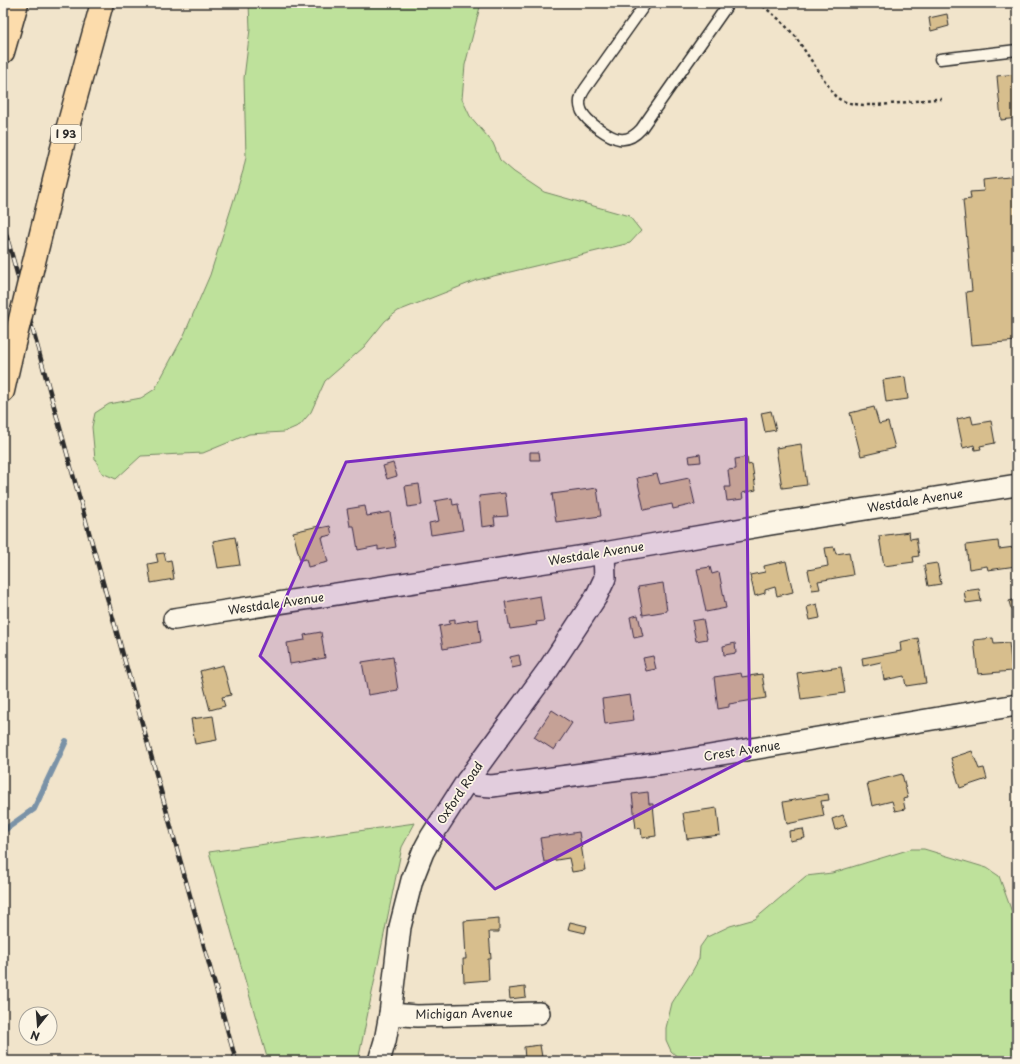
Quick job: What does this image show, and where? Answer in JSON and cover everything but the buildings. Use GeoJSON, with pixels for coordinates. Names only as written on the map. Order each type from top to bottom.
{"type":"FeatureCollection","features":[{"type":"Feature","properties":{"kind":"highway"},"geometry":{"type":"LineString","coordinates":[[3,52],[17,3]]}},
{"type":"Feature","properties":{"kind":"highway","name":"I 93"},"geometry":{"type":"LineString","coordinates":[[3,391],[62,148],[102,3]]}},
{"type":"Feature","properties":{"kind":"street","name":"Westdale Avenue"},"geometry":{"type":"LineString","coordinates":[[174,619],[604,553],[771,524],[1017,485]]}},
{"type":"Feature","properties":{"kind":"street","name":"Oxford Road"},"geometry":{"type":"LineString","coordinates":[[379,1061],[385,1041],[390,1014],[400,927],[412,880],[423,852],[467,781],[548,670],[588,611],[605,578],[604,553]]}},
{"type":"Feature","properties":{"kind":"street","name":"Crest Avenue"},"geometry":{"type":"LineString","coordinates":[[467,781],[482,786],[492,786],[636,767],[1017,705]]}},
{"type":"Feature","properties":{"kind":"street","name":"Michigan Avenue"},"geometry":{"type":"LineString","coordinates":[[390,1014],[417,1016],[539,1013]]}},
{"type":"Feature","properties":{"kind":"lane"},"geometry":{"type":"LineString","coordinates":[[646,3],[584,89],[581,97],[582,111],[587,119],[608,135],[616,139],[631,138],[642,129],[729,3]]}},
{"type":"Feature","properties":{"kind":"lane"},"geometry":{"type":"LineString","coordinates":[[940,59],[1017,50]]}},
{"type":"Feature","properties":{"kind":"path"},"geometry":{"type":"LineString","coordinates":[[763,6],[780,20],[795,36],[835,96],[841,101],[855,105],[943,99]]}},
{"type":"Feature","properties":{"kind":"highlighted area"},"geometry":{"type":"Polygon","coordinates":[[[746,419],[750,757],[495,889],[260,656],[346,462],[746,419]]]}},
{"type":"Feature","properties":{"kind":"green space"},"geometry":{"type":"Polygon","coordinates":[[[249,3],[481,3],[465,65],[462,99],[470,116],[493,143],[500,160],[514,172],[544,192],[629,216],[641,231],[630,243],[477,280],[398,311],[385,321],[364,347],[325,381],[311,412],[300,425],[284,432],[249,434],[203,453],[141,456],[116,479],[102,473],[95,459],[92,427],[95,413],[109,404],[141,398],[155,389],[184,335],[210,275],[243,171],[246,157],[244,78],[250,29],[249,3]]]}},
{"type":"Feature","properties":{"kind":"green space"},"geometry":{"type":"Polygon","coordinates":[[[415,823],[402,847],[358,1061],[268,1061],[209,852],[415,823]]]}},
{"type":"Feature","properties":{"kind":"green space"},"geometry":{"type":"Polygon","coordinates":[[[911,849],[924,849],[987,868],[999,876],[1017,926],[1017,1061],[682,1061],[671,1051],[666,1040],[666,1028],[672,1003],[699,959],[700,947],[707,937],[730,926],[755,919],[806,876],[832,873],[911,849]]]}},
{"type":"Feature","properties":{"kind":"waterway"},"geometry":{"type":"LineString","coordinates":[[3,831],[34,809],[66,741]]}},
{"type":"Feature","properties":{"kind":"railway"},"geometry":{"type":"LineString","coordinates":[[3,223],[236,1061]]}}]}
